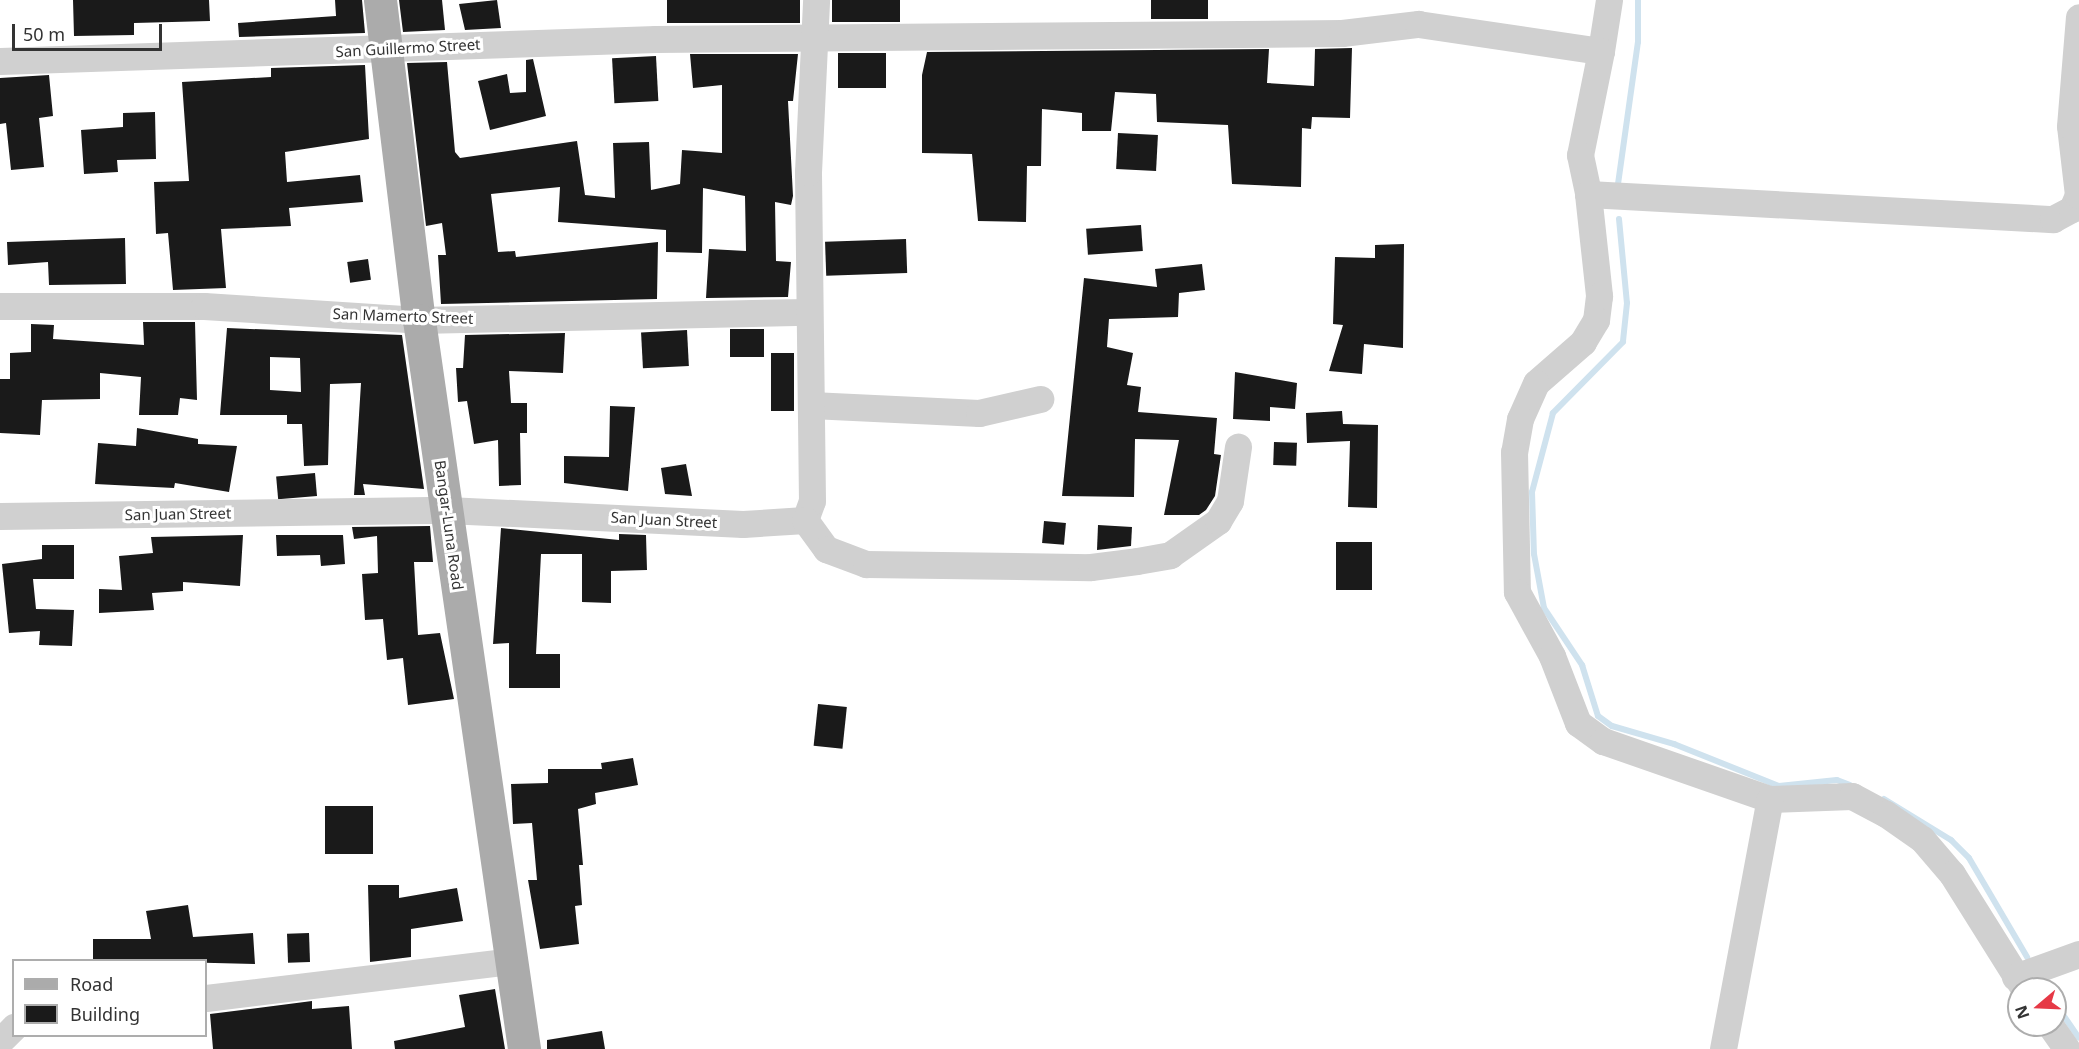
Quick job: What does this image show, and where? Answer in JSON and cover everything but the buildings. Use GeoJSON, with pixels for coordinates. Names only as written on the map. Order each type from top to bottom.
{"type":"FeatureCollection","features":[{"type":"Feature","properties":{"kind":"main road","name":"Bangar-Luna Road"},"geometry":{"type":"LineString","coordinates":[[380,0],[419,320],[524,1049]]}},
{"type":"Feature","properties":{"kind":"street"},"geometry":{"type":"LineString","coordinates":[[816,0],[807,312],[812,501],[805,520],[826,549],[866,564],[1091,567],[1170,555],[1218,521],[1230,501],[1238,447]]}},
{"type":"Feature","properties":{"kind":"street"},"geometry":{"type":"LineString","coordinates":[[1609,0],[1580,155],[1588,194],[1598,308],[1583,342],[1536,383],[1520,419],[1514,452],[1517,592],[1552,656],[1578,723],[1590,734],[1770,800],[1851,796],[1922,839],[1952,874],[2016,977]]}},
{"type":"Feature","properties":{"kind":"street"},"geometry":{"type":"LineString","coordinates":[[1588,194],[2060,217],[2072,209],[2078,195],[2070,126],[2079,16]]}},
{"type":"Feature","properties":{"kind":"street","name":"San Guillermo Street"},"geometry":{"type":"LineString","coordinates":[[0,61],[386,51],[449,44],[815,36],[1342,33],[1418,24],[1601,51]]}},
{"type":"Feature","properties":{"kind":"street","name":"San Mamerto Street"},"geometry":{"type":"LineString","coordinates":[[0,306],[204,306],[419,320],[807,312]]}},
{"type":"Feature","properties":{"kind":"street"},"geometry":{"type":"LineString","coordinates":[[811,405],[979,412],[1040,399]]}},
{"type":"Feature","properties":{"kind":"street","name":"San Juan Street"},"geometry":{"type":"LineString","coordinates":[[0,516],[447,510],[743,524],[805,520]]}},
{"type":"Feature","properties":{"kind":"street"},"geometry":{"type":"LineString","coordinates":[[1724,1049],[1770,800]]}},
{"type":"Feature","properties":{"kind":"street"},"geometry":{"type":"LineString","coordinates":[[2032,977],[2079,954]]}},
{"type":"Feature","properties":{"kind":"street"},"geometry":{"type":"LineString","coordinates":[[207,998],[513,961]]}},
{"type":"Feature","properties":{"kind":"street"},"geometry":{"type":"LineString","coordinates":[[0,1041],[12,1029]]}},
{"type":"Feature","properties":{"kind":"waterway"},"geometry":{"type":"LineString","coordinates":[[1618,184],[1638,42],[1638,0]]}},
{"type":"Feature","properties":{"kind":"waterway"},"geometry":{"type":"LineString","coordinates":[[1619,219],[1627,303],[1623,342],[1553,413],[1532,492],[1534,554],[1544,608],[1582,665],[1598,716],[1612,726],[1674,744],[1779,786],[1837,780],[1850,785]]}},
{"type":"Feature","properties":{"kind":"waterway"},"geometry":{"type":"LineString","coordinates":[[1884,799],[1951,840],[1969,858],[2027,957]]}},
{"type":"Feature","properties":{"kind":"waterway"},"geometry":{"type":"LineString","coordinates":[[2067,1020],[2079,1038]]}}]}
